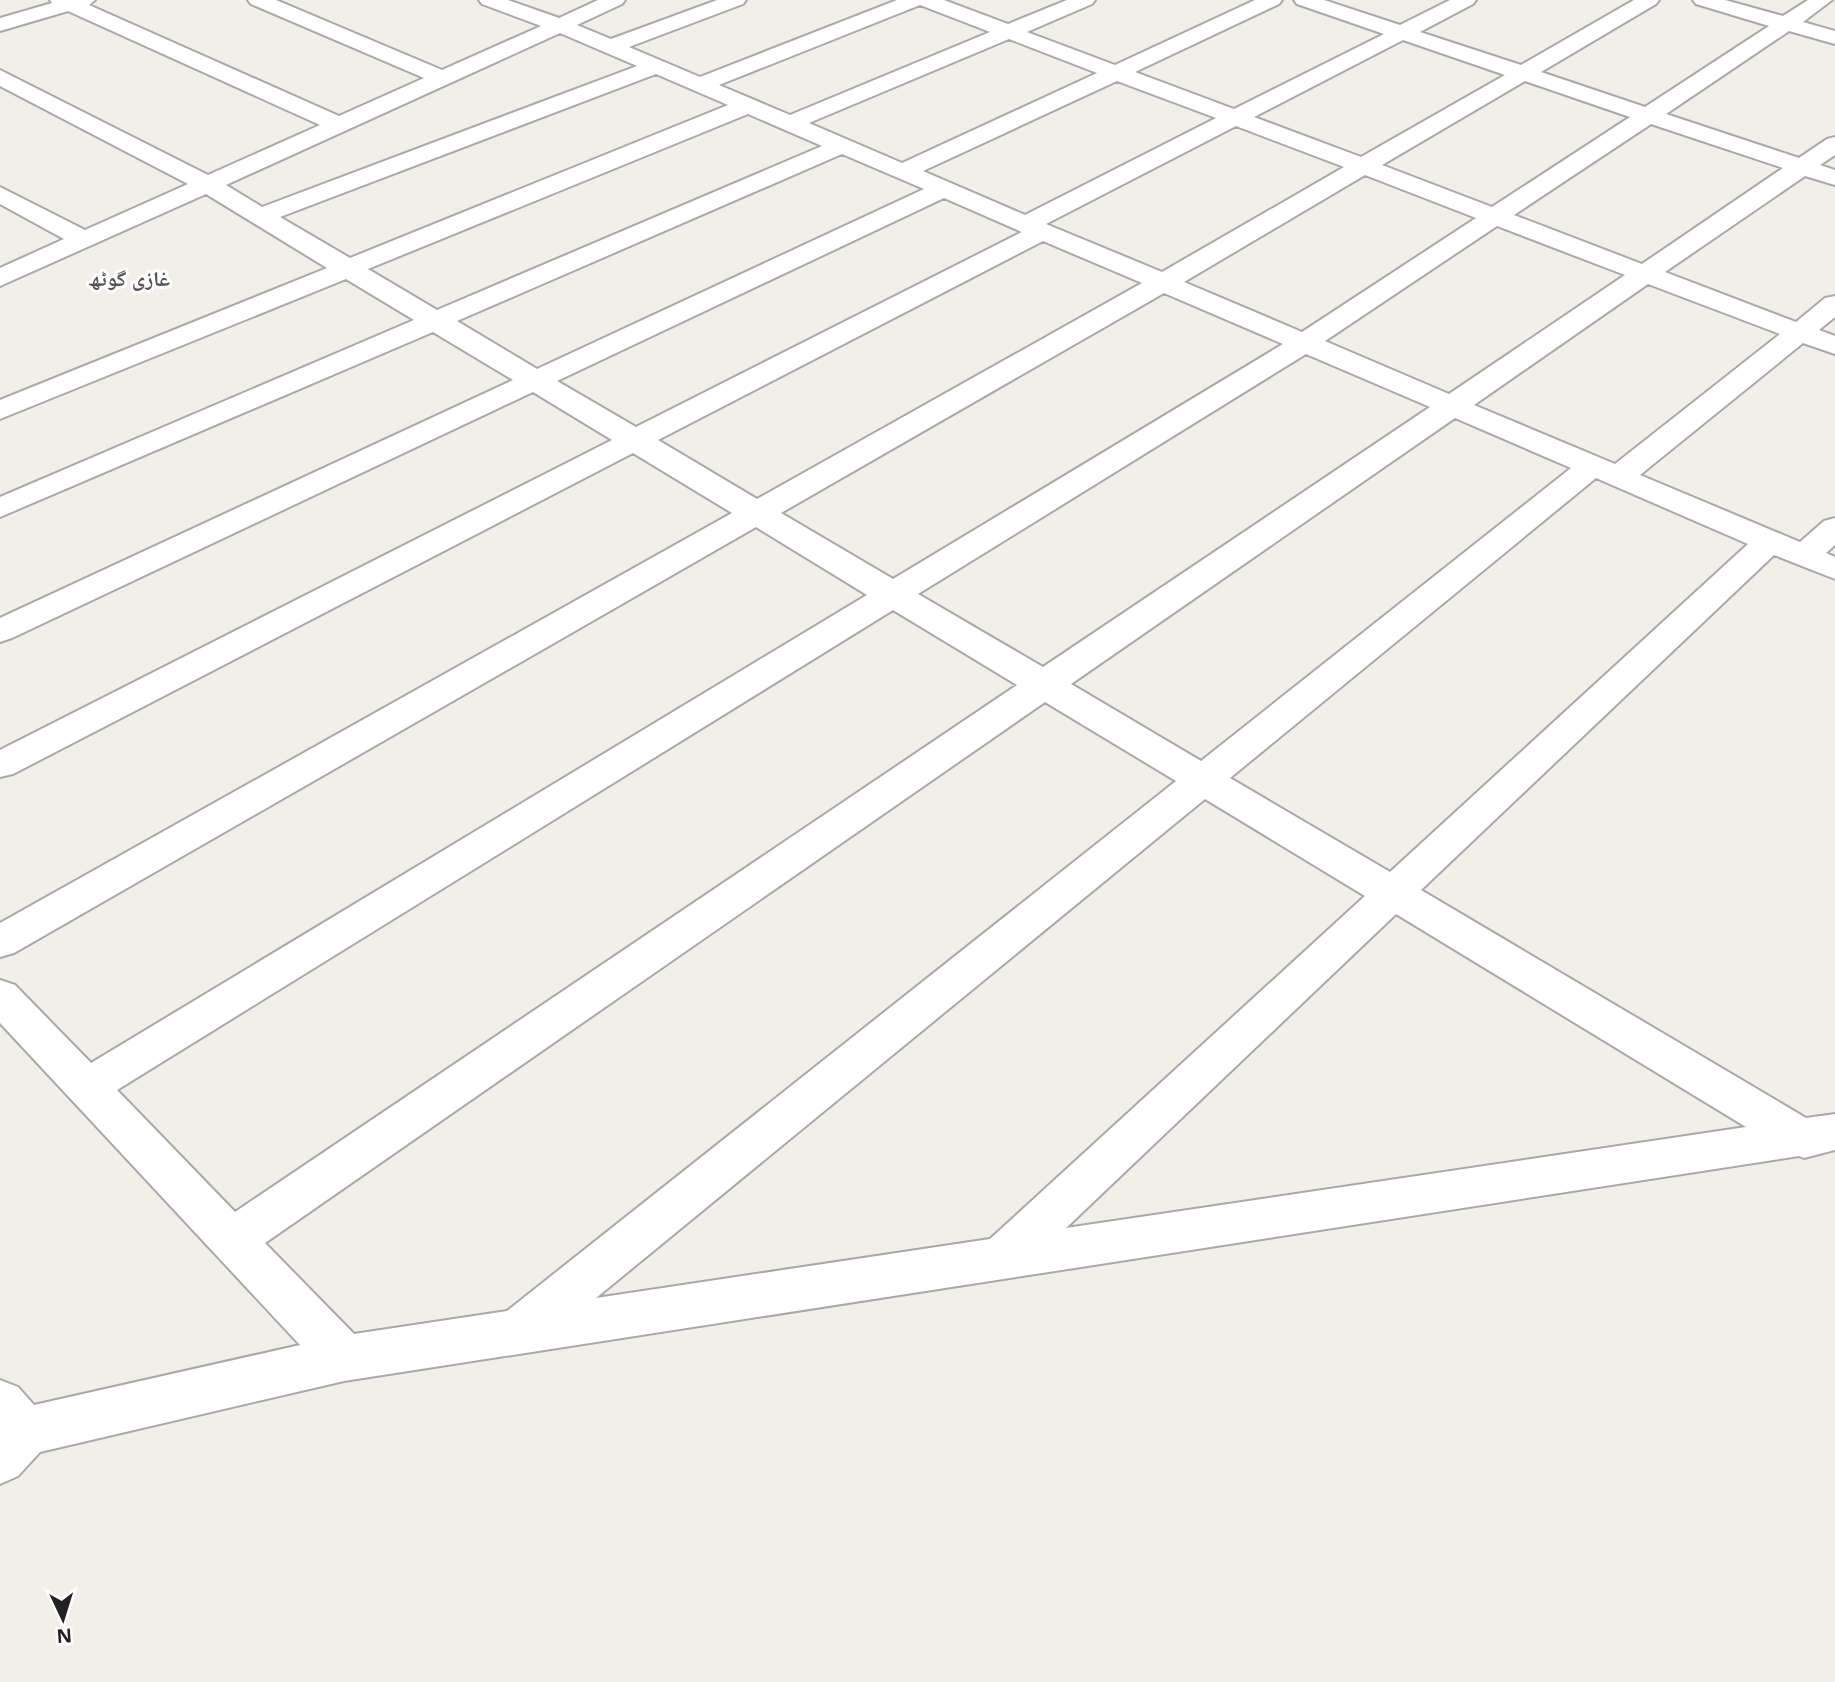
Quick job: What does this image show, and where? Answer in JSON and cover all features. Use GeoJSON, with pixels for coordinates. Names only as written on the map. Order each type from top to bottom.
{"type":"FeatureCollection","features":[{"type":"Feature","properties":{"kind":"street"},"geometry":{"type":"LineString","coordinates":[[258,0],[443,78]]}},
{"type":"Feature","properties":{"kind":"street"},"geometry":{"type":"LineString","coordinates":[[489,0],[559,25],[1835,569]]}},
{"type":"Feature","properties":{"kind":"street"},"geometry":{"type":"LineString","coordinates":[[0,278],[615,0]]}},
{"type":"Feature","properties":{"kind":"street"},"geometry":{"type":"LineString","coordinates":[[610,47],[736,0]]}},
{"type":"Feature","properties":{"kind":"street"},"geometry":{"type":"LineString","coordinates":[[698,86],[915,0]]}},
{"type":"Feature","properties":{"kind":"street"},"geometry":{"type":"LineString","coordinates":[[925,0],[1835,346]]}},
{"type":"Feature","properties":{"kind":"street"},"geometry":{"type":"LineString","coordinates":[[789,124],[1085,0]]}},
{"type":"Feature","properties":{"kind":"street"},"geometry":{"type":"LineString","coordinates":[[902,172],[1272,0]]}},
{"type":"Feature","properties":{"kind":"street"},"geometry":{"type":"LineString","coordinates":[[1304,0],[1835,178]]}},
{"type":"Feature","properties":{"kind":"street"},"geometry":{"type":"LineString","coordinates":[[0,765],[635,440],[1235,118],[1466,0]]}},
{"type":"Feature","properties":{"kind":"street"},"geometry":{"type":"LineString","coordinates":[[0,942],[1164,282],[1650,0]]}},
{"type":"Feature","properties":{"kind":"street"},"geometry":{"type":"LineString","coordinates":[[1703,0],[1835,38]]}},
{"type":"Feature","properties":{"kind":"street"},"geometry":{"type":"LineString","coordinates":[[87,1087],[1304,343],[1822,0]]}},
{"type":"Feature","properties":{"kind":"street"},"geometry":{"type":"LineString","coordinates":[[0,25],[71,1],[339,125]]}},
{"type":"Feature","properties":{"kind":"street"},"geometry":{"type":"LineString","coordinates":[[260,216],[655,67]]}},
{"type":"Feature","properties":{"kind":"street"},"geometry":{"type":"LineString","coordinates":[[0,77],[208,184],[1393,893],[1819,1135]]}},
{"type":"Feature","properties":{"kind":"street"},"geometry":{"type":"LineString","coordinates":[[0,410],[747,106]]}},
{"type":"Feature","properties":{"kind":"street"},"geometry":{"type":"LineString","coordinates":[[232,1240],[1449,405],[1835,144]]}},
{"type":"Feature","properties":{"kind":"street"},"geometry":{"type":"LineString","coordinates":[[0,508],[841,146]]}},
{"type":"Feature","properties":{"kind":"street"},"geometry":{"type":"LineString","coordinates":[[0,631],[944,189]]}},
{"type":"Feature","properties":{"kind":"street"},"geometry":{"type":"LineString","coordinates":[[0,194],[84,240]]}},
{"type":"Feature","properties":{"kind":"street"},"geometry":{"type":"LineString","coordinates":[[518,1332],[1203,780],[1605,472],[1835,304]]}},
{"type":"Feature","properties":{"kind":"street"},"geometry":{"type":"LineString","coordinates":[[1000,1260],[1393,893],[1787,549],[1835,528]]}},
{"type":"Feature","properties":{"kind":"street"},"geometry":{"type":"LineString","coordinates":[[0,996],[344,1358]]}},
{"type":"Feature","properties":{"kind":"street"},"geometry":{"type":"LineString","coordinates":[[8,1431],[344,1358],[1819,1135]]}},
{"type":"Feature","properties":{"kind":"district","name":"غازی گوٹھ"},"geometry":{"type":"Point","coordinates":[129,278]}}]}
